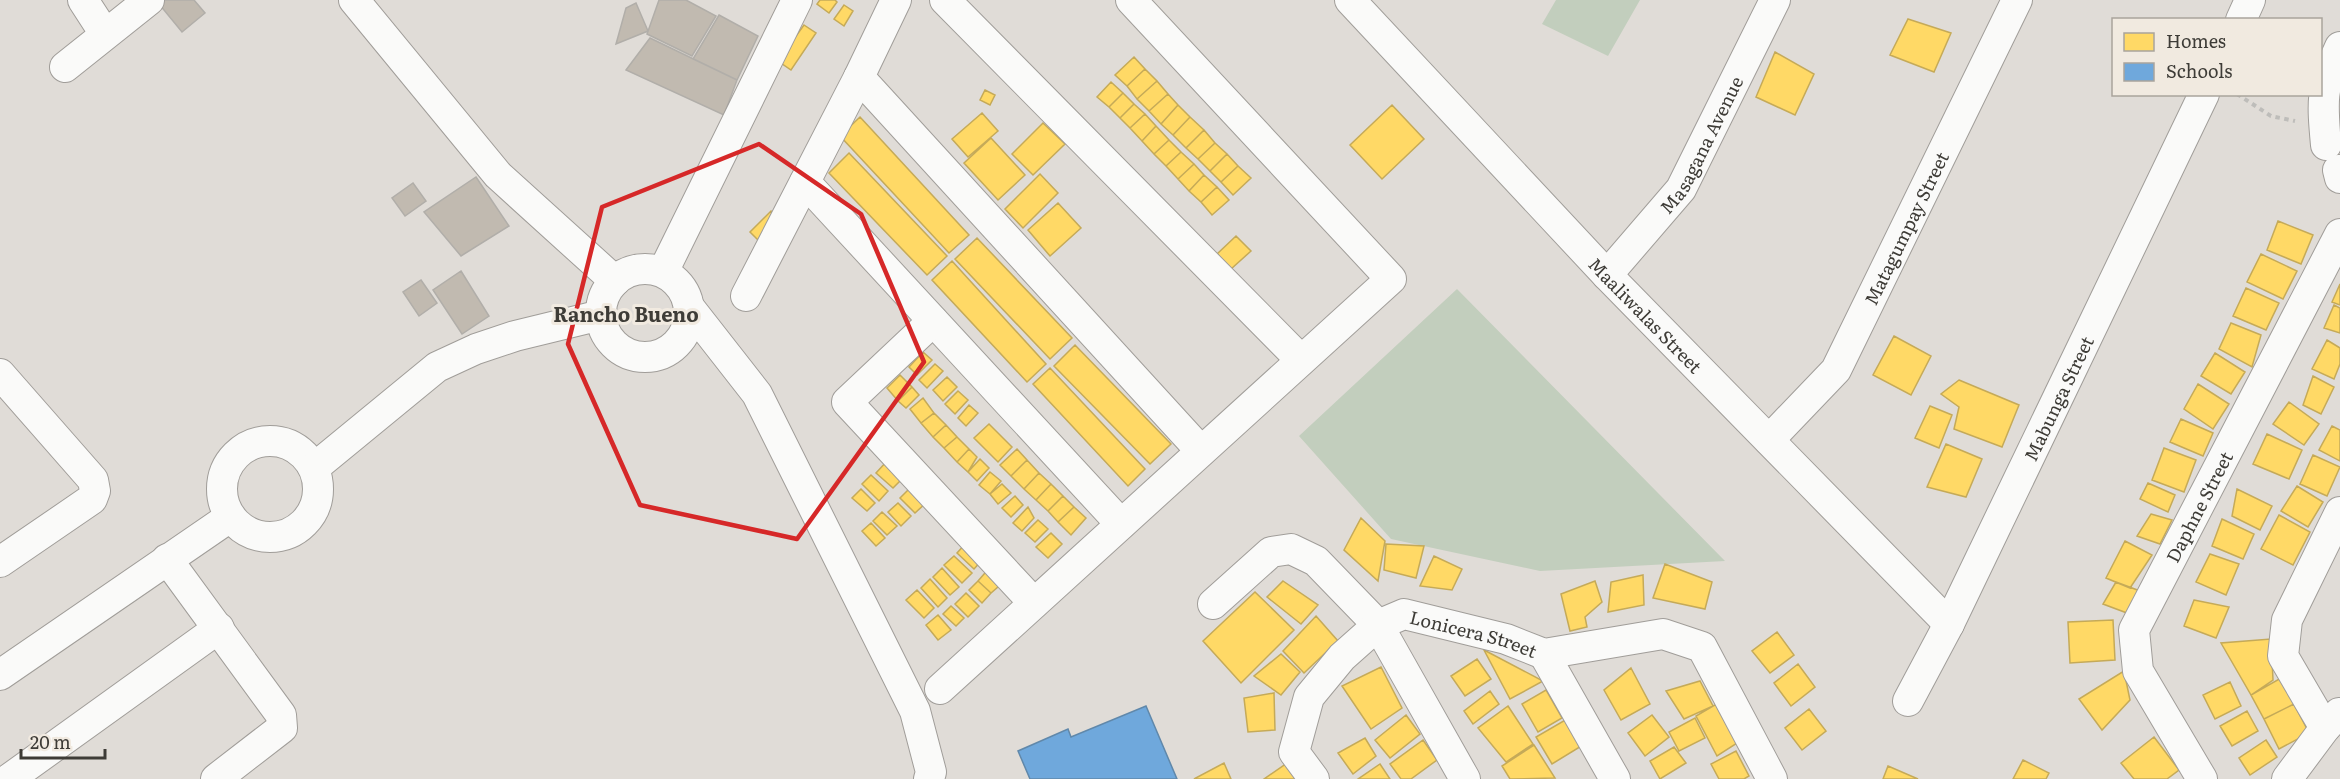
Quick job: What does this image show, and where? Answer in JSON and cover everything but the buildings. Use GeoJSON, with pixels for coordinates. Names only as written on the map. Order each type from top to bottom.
{"type":"FeatureCollection","features":[{"type":"Feature","properties":{"kind":"street"},"geometry":{"type":"LineString","coordinates":[[83,0],[105,34]]}},
{"type":"Feature","properties":{"kind":"street"},"geometry":{"type":"LineString","coordinates":[[64,67],[149,0]]}},
{"type":"Feature","properties":{"kind":"street"},"geometry":{"type":"LineString","coordinates":[[354,0],[498,175],[615,281]]}},
{"type":"Feature","properties":{"kind":"street"},"geometry":{"type":"LineString","coordinates":[[663,272],[797,0]]}},
{"type":"Feature","properties":{"kind":"street"},"geometry":{"type":"LineString","coordinates":[[746,296],[859,77],[896,0]]}},
{"type":"Feature","properties":{"kind":"street"},"geometry":{"type":"LineString","coordinates":[[945,0],[1301,360]]}},
{"type":"Feature","properties":{"kind":"street"},"geometry":{"type":"LineString","coordinates":[[940,689],[1391,279],[1131,0]]}},
{"type":"Feature","properties":{"kind":"street","name":"Maaliwalas Street"},"geometry":{"type":"LineString","coordinates":[[1350,0],[1606,275],[1949,624]]}},
{"type":"Feature","properties":{"kind":"street","name":"Masagana Avenue"},"geometry":{"type":"LineString","coordinates":[[1606,275],[1681,189],[1775,0]]}},
{"type":"Feature","properties":{"kind":"street","name":"Matagumpay Street"},"geometry":{"type":"LineString","coordinates":[[1769,440],[1836,370],[2017,0]]}},
{"type":"Feature","properties":{"kind":"street"},"geometry":{"type":"LineString","coordinates":[[2242,18],[2250,0]]}},
{"type":"Feature","properties":{"kind":"street"},"geometry":{"type":"LineString","coordinates":[[2332,138],[2326,76],[2340,47]]}},
{"type":"Feature","properties":{"kind":"street"},"geometry":{"type":"LineString","coordinates":[[859,77],[1201,451]]}},
{"type":"Feature","properties":{"kind":"street","name":"Mabunga Street"},"geometry":{"type":"LineString","coordinates":[[1908,701],[1949,624],[2203,96]]}},
{"type":"Feature","properties":{"kind":"street"},"geometry":{"type":"LineString","coordinates":[[805,182],[1121,524]]}},
{"type":"Feature","properties":{"kind":"street","name":"Daphne Street"},"geometry":{"type":"LineString","coordinates":[[2202,779],[2138,671],[2133,630],[2340,234]]}},
{"type":"Feature","properties":{"kind":"street"},"geometry":{"type":"LineString","coordinates":[[651,269],[663,272],[675,280],[685,292],[689,307],[689,320],[684,333],[676,345],[651,356],[637,356],[624,351],[606,332],[601,315],[607,292],[615,281],[626,274],[651,269]]}},
{"type":"Feature","properties":{"kind":"street"},"geometry":{"type":"LineString","coordinates":[[689,307],[757,394],[915,711],[931,772],[929,779]]}},
{"type":"Feature","properties":{"kind":"street"},"geometry":{"type":"LineString","coordinates":[[314,468],[437,367],[476,349],[515,336],[601,315]]}},
{"type":"Feature","properties":{"kind":"street"},"geometry":{"type":"LineString","coordinates":[[933,321],[847,402],[1034,603]]}},
{"type":"Feature","properties":{"kind":"street"},"geometry":{"type":"LineString","coordinates":[[0,374],[93,480],[95,491],[92,499],[0,561]]}},
{"type":"Feature","properties":{"kind":"street"},"geometry":{"type":"LineString","coordinates":[[273,442],[294,447],[306,456],[314,468],[318,483],[317,499],[301,526],[287,534],[271,538],[256,536],[241,528],[230,517],[221,490],[224,475],[230,462],[252,444],[273,442]]}},
{"type":"Feature","properties":{"kind":"street"},"geometry":{"type":"LineString","coordinates":[[2287,779],[2332,720],[2283,656],[2287,620],[2340,512]]}},
{"type":"Feature","properties":{"kind":"street"},"geometry":{"type":"LineString","coordinates":[[0,675],[230,517]]}},
{"type":"Feature","properties":{"kind":"street"},"geometry":{"type":"LineString","coordinates":[[1214,604],[1271,552],[1291,549],[1316,561],[1378,625],[1465,779]]}},
{"type":"Feature","properties":{"kind":"street"},"geometry":{"type":"LineString","coordinates":[[167,559],[281,715],[282,728],[216,779]]}},
{"type":"Feature","properties":{"kind":"street","name":"Lonicera Street"},"geometry":{"type":"LineString","coordinates":[[1314,779],[1294,752],[1310,697],[1342,657],[1378,625],[1404,614],[1506,639],[1544,654],[1663,634],[1702,647],[1772,779]]}},
{"type":"Feature","properties":{"kind":"street"},"geometry":{"type":"LineString","coordinates":[[9,779],[219,628]]}},
{"type":"Feature","properties":{"kind":"street"},"geometry":{"type":"LineString","coordinates":[[1544,654],[1615,779]]}},
{"type":"Feature","properties":{"kind":"path"},"geometry":{"type":"LineString","coordinates":[[2240,96],[2271,116],[2332,138]]}},
{"type":"Feature","properties":{"kind":"highlighted area"},"geometry":{"type":"Polygon","coordinates":[[[759,144],[861,214],[924,362],[797,539],[640,505],[568,344],[602,207],[759,144]]]}},
{"type":"Feature","properties":{"kind":"green space"},"geometry":{"type":"Polygon","coordinates":[[[1556,0],[1640,0],[1608,56],[1542,24],[1556,0]]]}},
{"type":"Feature","properties":{"kind":"green space"},"geometry":{"type":"Polygon","coordinates":[[[1457,289],[1725,561],[1540,571],[1391,539],[1299,436],[1457,289]]]}},
{"type":"Feature","properties":{"kind":"district","name":"Rancho Bueno"},"geometry":{"type":"Point","coordinates":[626,313]}}]}
